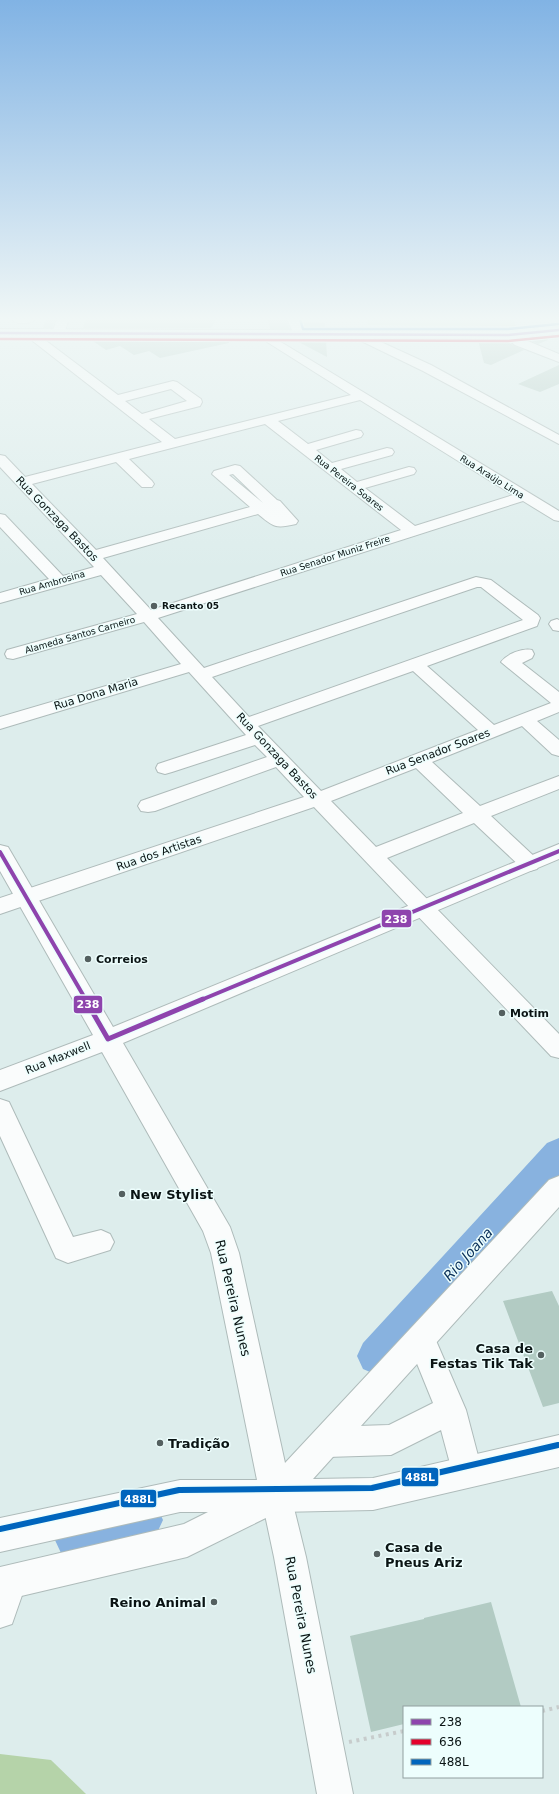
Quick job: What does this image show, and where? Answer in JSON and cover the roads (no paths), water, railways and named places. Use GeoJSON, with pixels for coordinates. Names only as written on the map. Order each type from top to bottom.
{"type":"FeatureCollection","features":[{"type":"Feature","properties":{"kind":"main road","name":"Rua Maxwell"},"geometry":{"type":"LineString","coordinates":[[0,1081],[108,1039],[559,851]]}},
{"type":"Feature","properties":{"kind":"main road","name":"Rua Pereira Nunes"},"geometry":{"type":"LineString","coordinates":[[0,852],[28,898],[216,1227],[225,1253],[276,1496]]}},
{"type":"Feature","properties":{"kind":"main road"},"geometry":{"type":"LineString","coordinates":[[6,1582],[187,1540],[276,1496],[559,1188]]}},
{"type":"Feature","properties":{"kind":"main road"},"geometry":{"type":"LineString","coordinates":[[0,1535],[180,1496],[373,1494],[559,1451]]}},
{"type":"Feature","properties":{"kind":"street"},"geometry":{"type":"LineString","coordinates":[[119,403],[173,444]]}},
{"type":"Feature","properties":{"kind":"street"},"geometry":{"type":"LineString","coordinates":[[140,418],[195,403]]}},
{"type":"Feature","properties":{"kind":"street"},"geometry":{"type":"LineString","coordinates":[[21,482],[336,403]]}},
{"type":"Feature","properties":{"kind":"street","name":"Rua Araújo Lima"},"geometry":{"type":"LineString","coordinates":[[373,403],[559,517]]}},
{"type":"Feature","properties":{"kind":"street"},"geometry":{"type":"LineString","coordinates":[[491,403],[559,440]]}},
{"type":"Feature","properties":{"kind":"street","name":"Rua Pereira Soares"},"geometry":{"type":"LineString","coordinates":[[268,420],[412,532]]}},
{"type":"Feature","properties":{"kind":"street"},"geometry":{"type":"LineString","coordinates":[[305,449],[356,434]]}},
{"type":"Feature","properties":{"kind":"street"},"geometry":{"type":"LineString","coordinates":[[329,468],[387,452]]}},
{"type":"Feature","properties":{"kind":"street"},"geometry":{"type":"LineString","coordinates":[[119,457],[147,484]]}},
{"type":"Feature","properties":{"kind":"street","name":"Rua Gonzaga Bastos"},"geometry":{"type":"LineString","coordinates":[[0,459],[93,556],[253,731],[559,1049]]}},
{"type":"Feature","properties":{"kind":"street"},"geometry":{"type":"LineString","coordinates":[[354,487],[409,471]]}},
{"type":"Feature","properties":{"kind":"street","name":"Rua Senador Muniz Freire"},"geometry":{"type":"LineString","coordinates":[[147,616],[523,496]]}},
{"type":"Feature","properties":{"kind":"street"},"geometry":{"type":"LineString","coordinates":[[93,556],[268,506]]}},
{"type":"Feature","properties":{"kind":"street"},"geometry":{"type":"LineString","coordinates":[[0,518],[59,581]]}},
{"type":"Feature","properties":{"kind":"street","name":"Rua Ambrosina"},"geometry":{"type":"LineString","coordinates":[[0,598],[104,568]]}},
{"type":"Feature","properties":{"kind":"street","name":"Rua Dona Maria"},"geometry":{"type":"LineString","coordinates":[[0,723],[196,670],[476,582],[484,583],[532,618],[531,623],[253,731]]}},
{"type":"Feature","properties":{"kind":"street","name":"Alameda Santos Carneiro"},"geometry":{"type":"LineString","coordinates":[[13,654],[147,616]]}},
{"type":"Feature","properties":{"kind":"street"},"geometry":{"type":"LineString","coordinates":[[526,654],[510,662],[559,702]]}},
{"type":"Feature","properties":{"kind":"street"},"geometry":{"type":"LineString","coordinates":[[420,669],[491,732]]}},
{"type":"Feature","properties":{"kind":"street","name":"Rua Senador Soares"},"geometry":{"type":"LineString","coordinates":[[318,799],[559,706]]}},
{"type":"Feature","properties":{"kind":"street"},"geometry":{"type":"LineString","coordinates":[[525,719],[559,750]]}},
{"type":"Feature","properties":{"kind":"street"},"geometry":{"type":"LineString","coordinates":[[165,768],[253,731]]}},
{"type":"Feature","properties":{"kind":"street"},"geometry":{"type":"LineString","coordinates":[[148,806],[280,759]]}},
{"type":"Feature","properties":{"kind":"street"},"geometry":{"type":"LineString","coordinates":[[419,760],[530,864]]}},
{"type":"Feature","properties":{"kind":"street"},"geometry":{"type":"LineString","coordinates":[[372,856],[559,782]]}},
{"type":"Feature","properties":{"kind":"street","name":"Rua dos Artistas"},"geometry":{"type":"LineString","coordinates":[[0,906],[28,898],[318,799]]}},
{"type":"Feature","properties":{"kind":"street"},"geometry":{"type":"LineString","coordinates":[[0,1109],[65,1249],[68,1251],[101,1242]]}},
{"type":"Feature","properties":{"kind":"street"},"geometry":{"type":"LineString","coordinates":[[421,1339],[451,1410],[468,1471]]}},
{"type":"Feature","properties":{"kind":"street"},"geometry":{"type":"LineString","coordinates":[[327,1442],[391,1440],[451,1410]]}},
{"type":"Feature","properties":{"kind":"street","name":"Rua Pereira Nunes"},"geometry":{"type":"LineString","coordinates":[[276,1496],[290,1558],[335,1794]]}},
{"type":"Feature","properties":{"kind":"street"},"geometry":{"type":"LineString","coordinates":[[0,1612],[6,1582]]}},
{"type":"Feature","properties":{"kind":"waterway","name":"Rio Joana"},"geometry":{"type":"LineString","coordinates":[[377,1356],[559,1153]]}},
{"type":"Feature","properties":{"kind":"waterway","name":"Rio Joana"},"geometry":{"type":"LineString","coordinates":[[76,1538],[141,1520]]}},
{"type":"Feature","properties":{"kind":"place","name":"Recanto 05"},"geometry":{"type":"Point","coordinates":[154,606]}},
{"type":"Feature","properties":{"kind":"place","name":"Correios"},"geometry":{"type":"Point","coordinates":[88,959]}},
{"type":"Feature","properties":{"kind":"place","name":"Motim"},"geometry":{"type":"Point","coordinates":[502,1013]}},
{"type":"Feature","properties":{"kind":"place","name":"New Stylist"},"geometry":{"type":"Point","coordinates":[122,1194]}},
{"type":"Feature","properties":{"kind":"place","name":"Casa de Festas Tik Tak"},"geometry":{"type":"Point","coordinates":[541,1355]}},
{"type":"Feature","properties":{"kind":"place","name":"Tradição"},"geometry":{"type":"Point","coordinates":[160,1443]}},
{"type":"Feature","properties":{"kind":"place","name":"Casa de Pneus Ariz"},"geometry":{"type":"Point","coordinates":[377,1554]}},
{"type":"Feature","properties":{"kind":"place","name":"Reino Animal"},"geometry":{"type":"Point","coordinates":[214,1602]}}]}
